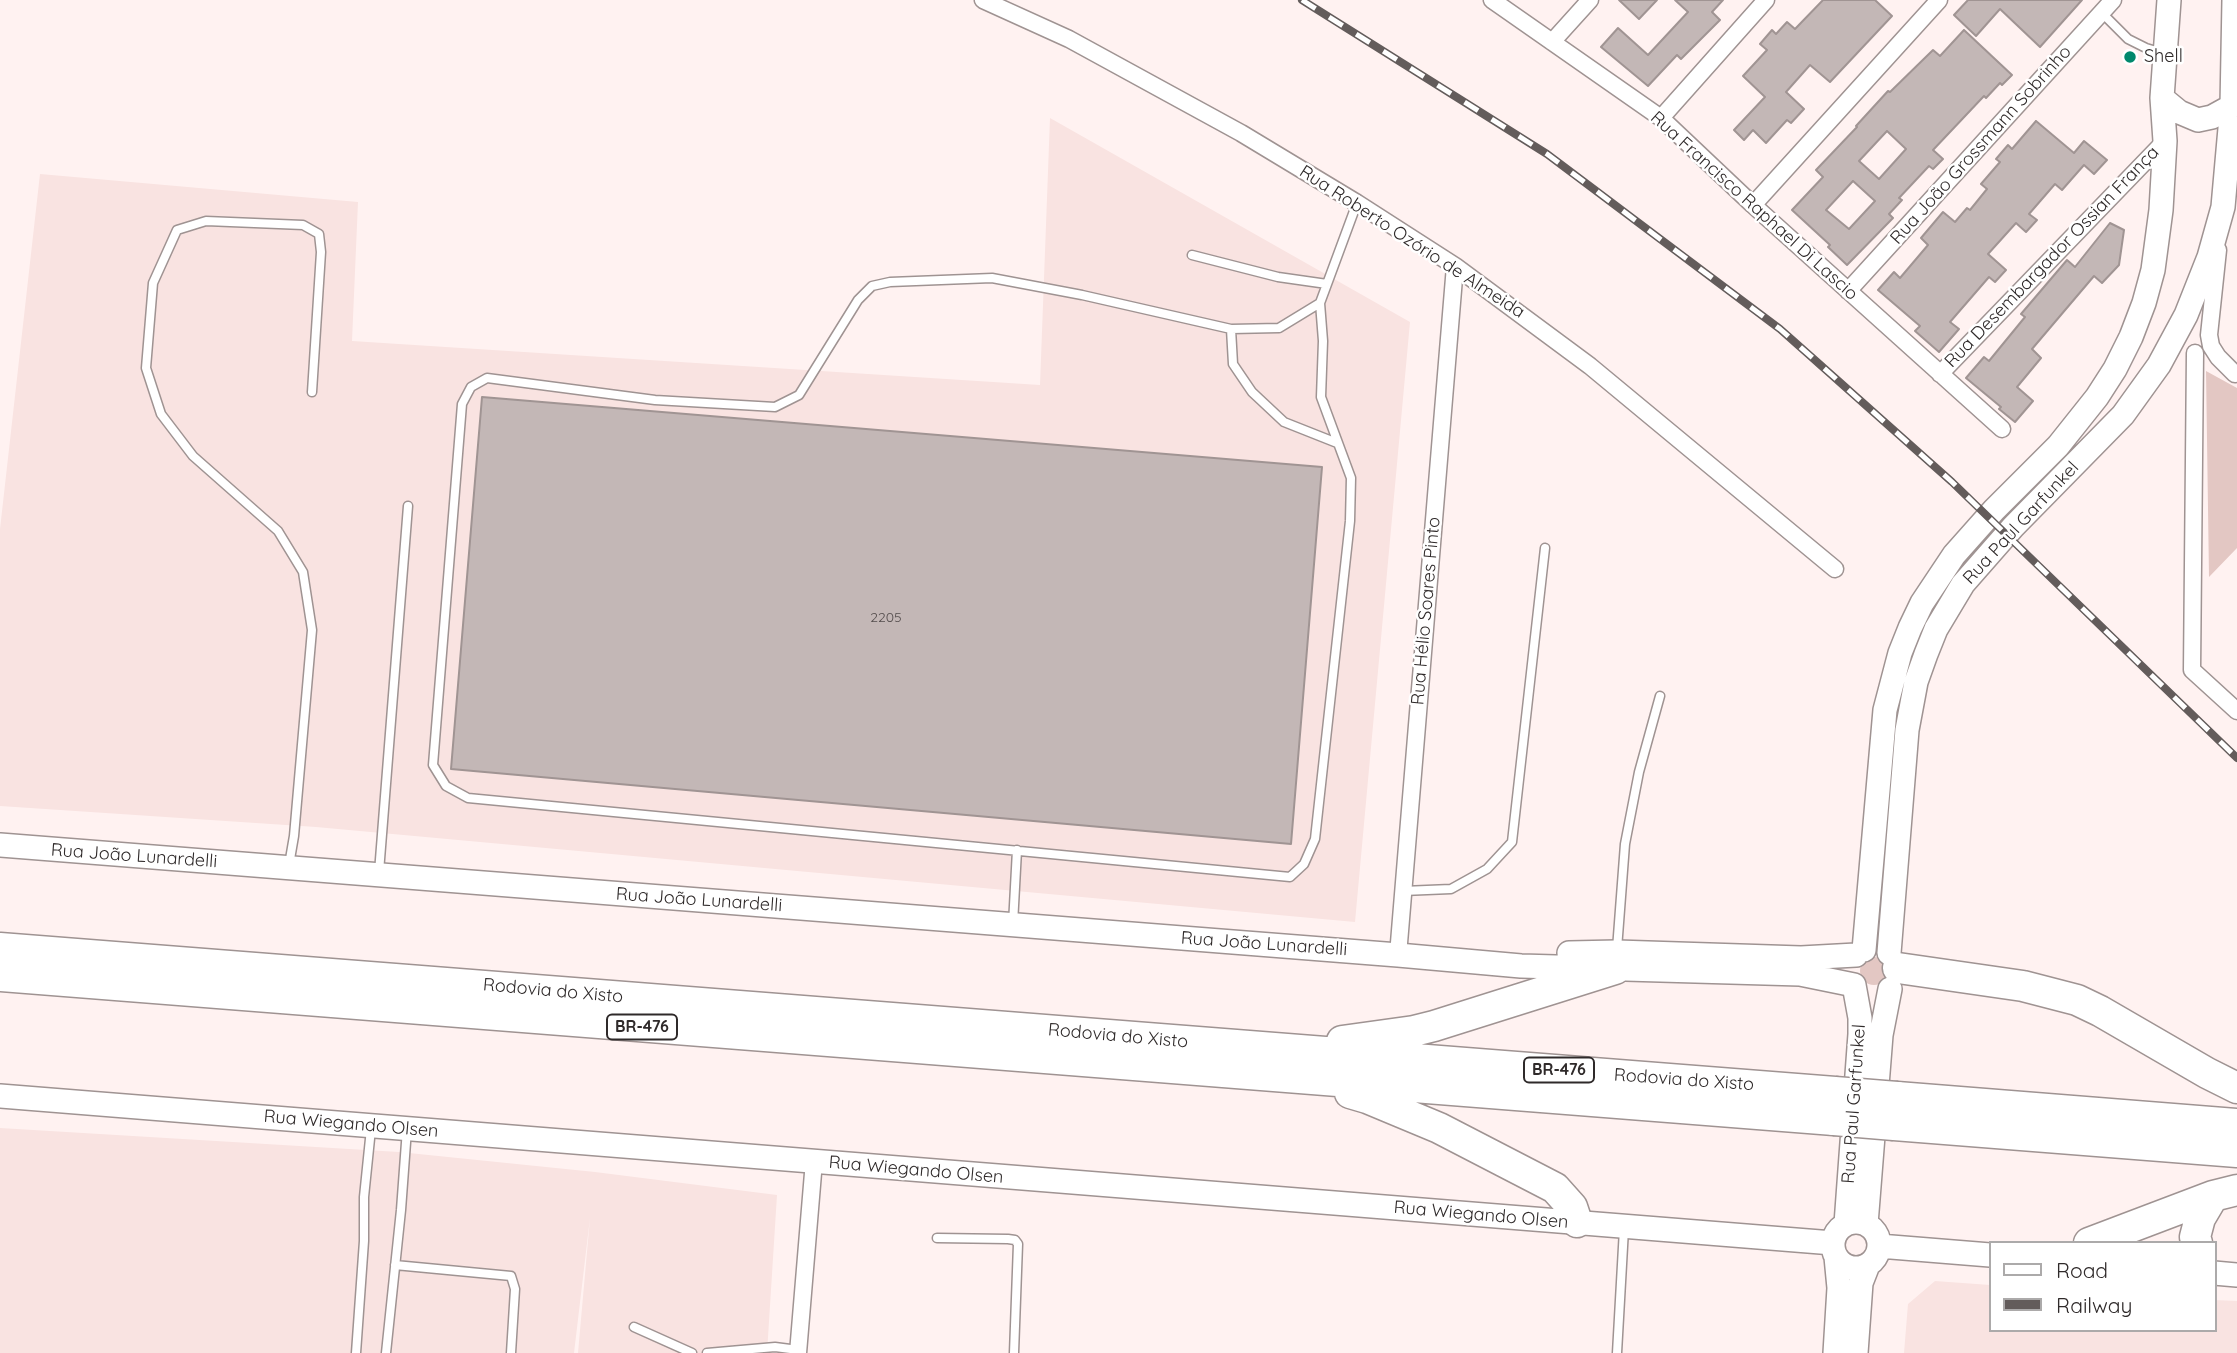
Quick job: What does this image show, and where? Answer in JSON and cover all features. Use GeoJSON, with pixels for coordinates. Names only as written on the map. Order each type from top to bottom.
{"type":"FeatureCollection","features":[{"type":"Feature","properties":{"kind":"highway","name":"Rodovia do Xisto"},"geometry":{"type":"LineString","coordinates":[[0,948],[1284,1063]]}},
{"type":"Feature","properties":{"kind":"highway"},"geometry":{"type":"LineString","coordinates":[[1284,1063],[1414,1031],[1616,960]]}},
{"type":"Feature","properties":{"kind":"highway"},"geometry":{"type":"LineString","coordinates":[[1892,970],[2022,986],[2077,1000],[2109,1015],[2237,1088]]}},
{"type":"Feature","properties":{"kind":"highway","name":"Rodovia do Xisto"},"geometry":{"type":"LineString","coordinates":[[0,976],[1284,1063],[1834,1106],[2237,1152]]}},
{"type":"Feature","properties":{"kind":"highway"},"geometry":{"type":"LineString","coordinates":[[1284,1063],[1439,1128],[1555,1188],[1572,1207],[1577,1222]]}},
{"type":"Feature","properties":{"kind":"highway","name":"Rodovia do Xisto"},"geometry":{"type":"LineString","coordinates":[[1895,1111],[2237,1124]]}},
{"type":"Feature","properties":{"kind":"highway"},"geometry":{"type":"LineString","coordinates":[[2094,1241],[2225,1193]]}},
{"type":"Feature","properties":{"kind":"highway"},"geometry":{"type":"LineString","coordinates":[[2196,1241],[2200,1218],[2225,1193]]}},
{"type":"Feature","properties":{"kind":"main road","name":"Rua Paul Garfunkel"},"geometry":{"type":"LineString","coordinates":[[1860,952],[1885,710],[1900,653],[1910,628],[1922,603],[1954,555],[1994,510],[2058,446],[2097,397],[2131,337],[2144,303],[2159,235],[2165,141],[2162,98],[2169,0]]}},
{"type":"Feature","properties":{"kind":"main road","name":"Rua Paul Garfunkel"},"geometry":{"type":"LineString","coordinates":[[1845,1237],[1892,970],[1910,707],[1916,682],[1936,629],[1956,594],[1990,552],[2123,415],[2173,341],[2202,277],[2223,207],[2232,106],[2234,0]]}},
{"type":"Feature","properties":{"kind":"main road"},"geometry":{"type":"LineString","coordinates":[[2162,98],[2179,112],[2198,120],[2212,117],[2232,106]]}},
{"type":"Feature","properties":{"kind":"main road","name":"Rua João Lunardelli"},"geometry":{"type":"LineString","coordinates":[[0,845],[1521,966],[1616,960],[1801,958],[1860,952]]}},
{"type":"Feature","properties":{"kind":"main road"},"geometry":{"type":"LineString","coordinates":[[1877,947],[1892,970],[1876,995],[1860,991],[1854,985],[1850,969],[1860,952],[1877,947]]}},
{"type":"Feature","properties":{"kind":"main road","name":"Rua João Lunardelli"},"geometry":{"type":"LineString","coordinates":[[1616,960],[1801,974],[1854,985]]}},
{"type":"Feature","properties":{"kind":"main road","name":"Rua Paul Garfunkel"},"geometry":{"type":"LineString","coordinates":[[1835,1353],[1860,1034],[1854,985]]}},
{"type":"Feature","properties":{"kind":"main road","name":"Rua Wiegando Olsen"},"geometry":{"type":"LineString","coordinates":[[0,1096],[1624,1226],[1845,1237],[1847,1266],[1854,1268],[1873,1256]]}},
{"type":"Feature","properties":{"kind":"main road"},"geometry":{"type":"LineString","coordinates":[[1845,1237],[1876,1233],[1873,1256],[1861,1283],[1856,1353]]}},
{"type":"Feature","properties":{"kind":"main road"},"geometry":{"type":"LineString","coordinates":[[1873,1256],[1988,1255]]}},
{"type":"Feature","properties":{"kind":"main road"},"geometry":{"type":"LineString","coordinates":[[2216,1273],[2237,1275]]}},
{"type":"Feature","properties":{"kind":"street","name":"Rua Roberto Ozório de Almeida"},"geometry":{"type":"LineString","coordinates":[[983,0],[1142,77],[1241,132],[1455,267],[1590,366],[1835,569]]}},
{"type":"Feature","properties":{"kind":"street","name":"Rua Francisco Raphael Di Lascio"},"geometry":{"type":"LineString","coordinates":[[1492,0],[1661,118],[1753,205],[2002,429]]}},
{"type":"Feature","properties":{"kind":"street"},"geometry":{"type":"LineString","coordinates":[[1552,42],[1590,0]]}},
{"type":"Feature","properties":{"kind":"street"},"geometry":{"type":"LineString","coordinates":[[1661,118],[1766,0]]}},
{"type":"Feature","properties":{"kind":"street"},"geometry":{"type":"LineString","coordinates":[[1753,205],[1939,0]]}},
{"type":"Feature","properties":{"kind":"street","name":"Rua João Grossmann Sobrinho"},"geometry":{"type":"LineString","coordinates":[[1848,291],[2107,6]]}},
{"type":"Feature","properties":{"kind":"street","name":"Rua Desembargador Ossian França"},"geometry":{"type":"LineString","coordinates":[[1940,374],[2165,141]]}},
{"type":"Feature","properties":{"kind":"street"},"geometry":{"type":"LineString","coordinates":[[2223,207],[2209,335],[2211,346],[2218,357],[2236,375]]}},
{"type":"Feature","properties":{"kind":"street","name":"Rua Hélio Soares Pinto"},"geometry":{"type":"LineString","coordinates":[[1398,955],[1455,267]]}},
{"type":"Feature","properties":{"kind":"street"},"geometry":{"type":"LineString","coordinates":[[2173,341],[2236,375]]}},
{"type":"Feature","properties":{"kind":"street"},"geometry":{"type":"LineString","coordinates":[[2196,353],[2192,670],[2237,711]]}},
{"type":"Feature","properties":{"kind":"street"},"geometry":{"type":"LineString","coordinates":[[798,1351],[814,1161]]}},
{"type":"Feature","properties":{"kind":"lane"},"geometry":{"type":"LineString","coordinates":[[2107,6],[2128,39],[2166,54]]}},
{"type":"Feature","properties":{"kind":"lane"},"geometry":{"type":"LineString","coordinates":[[1320,303],[1279,328],[1231,329],[1082,295],[992,278],[890,282],[872,286],[858,300],[799,395],[775,407],[655,401],[487,378],[471,387],[462,404],[433,765],[446,786],[468,798],[1290,877],[1304,863],[1315,839],[1350,521],[1351,478],[1321,397],[1323,341],[1320,303],[1357,203]]}},
{"type":"Feature","properties":{"kind":"lane"},"geometry":{"type":"LineString","coordinates":[[289,868],[312,630],[303,572],[278,531],[193,456],[161,414],[146,368],[153,284],[177,230],[206,221],[303,225],[319,233],[321,252],[312,393]]}},
{"type":"Feature","properties":{"kind":"lane"},"geometry":{"type":"LineString","coordinates":[[1192,255],[1278,277],[1327,284]]}},
{"type":"Feature","properties":{"kind":"lane"},"geometry":{"type":"LineString","coordinates":[[1231,329],[1233,364],[1252,392],[1283,422],[1337,443]]}},
{"type":"Feature","properties":{"kind":"lane"},"geometry":{"type":"LineString","coordinates":[[379,875],[408,506]]}},
{"type":"Feature","properties":{"kind":"lane"},"geometry":{"type":"LineString","coordinates":[[1403,891],[1451,889],[1487,869],[1511,842],[1545,548]]}},
{"type":"Feature","properties":{"kind":"lane"},"geometry":{"type":"LineString","coordinates":[[1616,960],[1625,844],[1639,772],[1660,696]]}},
{"type":"Feature","properties":{"kind":"lane"},"geometry":{"type":"LineString","coordinates":[[1013,924],[1017,850]]}},
{"type":"Feature","properties":{"kind":"lane"},"geometry":{"type":"LineString","coordinates":[[356,1353],[364,1241],[364,1197],[372,1126]]}},
{"type":"Feature","properties":{"kind":"lane"},"geometry":{"type":"LineString","coordinates":[[386,1353],[407,1129]]}},
{"type":"Feature","properties":{"kind":"lane"},"geometry":{"type":"LineString","coordinates":[[1617,1353],[1624,1226]]}},
{"type":"Feature","properties":{"kind":"lane"},"geometry":{"type":"LineString","coordinates":[[937,1238],[1008,1239],[1017,1244],[1014,1353]]}},
{"type":"Feature","properties":{"kind":"lane"},"geometry":{"type":"LineString","coordinates":[[395,1265],[511,1276],[515,1289],[511,1353]]}},
{"type":"Feature","properties":{"kind":"lane"},"geometry":{"type":"LineString","coordinates":[[634,1327],[692,1353]]}},
{"type":"Feature","properties":{"kind":"lane"},"geometry":{"type":"LineString","coordinates":[[707,1353],[775,1347],[798,1351]]}},
{"type":"Feature","properties":{"kind":"shaded area"},"geometry":{"type":"Polygon","coordinates":[[[1050,118],[1410,322],[1355,922],[316,827],[0,806],[0,529],[40,174],[358,202],[352,341],[1040,385],[1050,118]]]}},
{"type":"Feature","properties":{"kind":"shaded area"},"geometry":{"type":"Polygon","coordinates":[[[2206,371],[2237,388],[2237,548],[2209,577],[2206,371]]]}},
{"type":"Feature","properties":{"kind":"shaded area"},"geometry":{"type":"Polygon","coordinates":[[[1874,957],[1884,961],[1888,971],[1884,981],[1874,985],[1864,981],[1860,971],[1864,961],[1874,957]]]}},
{"type":"Feature","properties":{"kind":"shaded area"},"geometry":{"type":"Polygon","coordinates":[[[0,1128],[399,1152],[595,1172],[777,1195],[767,1353],[578,1353],[590,1218],[574,1353],[0,1353],[0,1128]]]}},
{"type":"Feature","properties":{"kind":"shaded area"},"geometry":{"type":"Polygon","coordinates":[[[1935,1281],[1988,1285],[1988,1332],[2216,1332],[2216,1300],[2237,1301],[2237,1353],[1904,1353],[1908,1304],[1935,1281]]]}},
{"type":"Feature","properties":{"kind":"building"},"geometry":{"type":"Polygon","coordinates":[[[1619,0],[1657,0],[1639,19],[1619,0]]]}},
{"type":"Feature","properties":{"kind":"building"},"geometry":{"type":"Polygon","coordinates":[[[1675,0],[1723,0],[1712,12],[1720,20],[1681,59],[1677,55],[1648,86],[1601,47],[1618,28],[1648,55],[1688,12],[1675,0]]]}},
{"type":"Feature","properties":{"kind":"building"},"geometry":{"type":"Polygon","coordinates":[[[1823,0],[1875,0],[1892,16],[1830,82],[1810,65],[1786,92],[1804,109],[1791,123],[1787,120],[1766,143],[1753,130],[1744,140],[1734,130],[1765,97],[1743,76],[1767,50],[1760,44],[1772,30],[1776,34],[1787,22],[1795,29],[1823,0]]]}},
{"type":"Feature","properties":{"kind":"building"},"geometry":{"type":"Polygon","coordinates":[[[1968,0],[2082,0],[2040,47],[2000,9],[1976,36],[1954,15],[1968,0]]]}},
{"type":"Feature","properties":{"kind":"building"},"geometry":{"type":"Polygon","coordinates":[[[1964,30],[2012,75],[1986,98],[1984,96],[1933,150],[1943,159],[1933,169],[1929,166],[1899,198],[1902,200],[1889,214],[1893,218],[1847,265],[1828,247],[1830,245],[1792,210],[1823,177],[1816,170],[1888,91],[1933,50],[1940,56],[1964,30]],[[1887,131],[1859,161],[1879,179],[1906,149],[1887,131]],[[1853,181],[1826,210],[1849,229],[1875,201],[1853,181]]]}},
{"type":"Feature","properties":{"kind":"building"},"geometry":{"type":"Polygon","coordinates":[[[2036,121],[2074,153],[2084,141],[2107,160],[2094,174],[2084,165],[2062,190],[2055,184],[2029,214],[2037,220],[2026,232],[2016,223],[1988,254],[2006,270],[1995,282],[1989,277],[1950,322],[1959,329],[1939,352],[1915,331],[1920,326],[1878,290],[1894,272],[1900,278],[1928,245],[1921,238],[1943,212],[1955,222],[1967,208],[1970,210],[1987,189],[1981,184],[2000,162],[1996,159],[2008,145],[2012,149],[2036,121]]]}},
{"type":"Feature","properties":{"kind":"building"},"geometry":{"type":"Polygon","coordinates":[[[2110,223],[2124,230],[2119,265],[2102,283],[2094,276],[2032,349],[2041,358],[2017,387],[2033,401],[2015,422],[1966,378],[1984,357],[1989,361],[2025,317],[2021,314],[2067,260],[2075,267],[2110,223]]]}},
{"type":"Feature","properties":{"kind":"building"},"geometry":{"type":"Polygon","coordinates":[[[482,397],[1322,467],[1291,844],[451,769],[482,397]]]}},
{"type":"Feature","properties":{"kind":"railway"},"geometry":{"type":"LineString","coordinates":[[1302,0],[1547,154],[1780,329],[1952,482],[2237,758]]}},
{"type":"Feature","properties":{"kind":"place","name":"Shell"},"geometry":{"type":"Point","coordinates":[2130,57]}}]}
